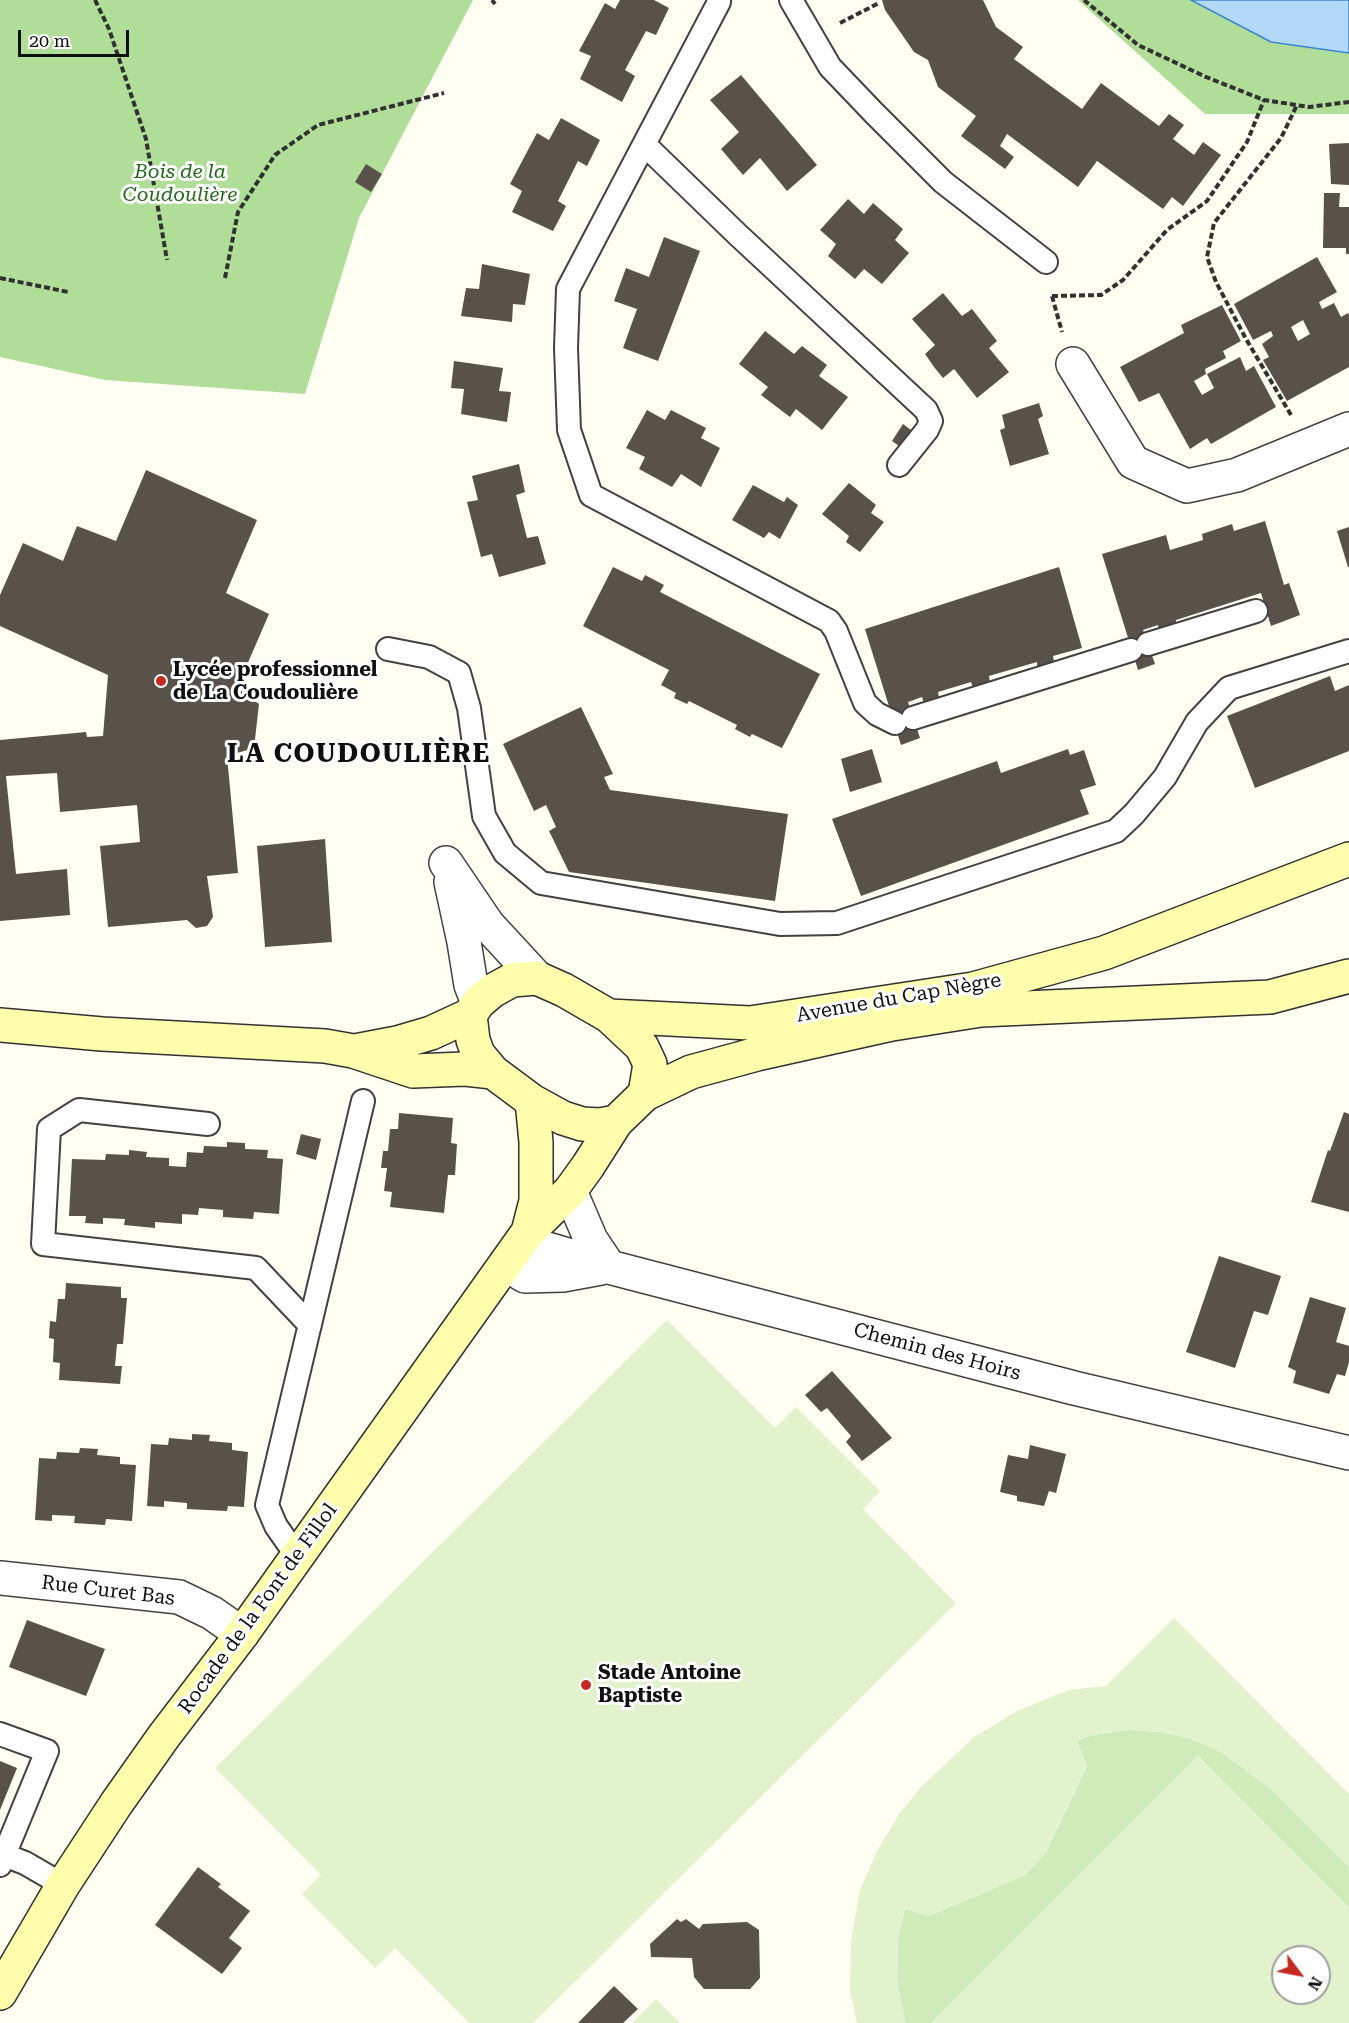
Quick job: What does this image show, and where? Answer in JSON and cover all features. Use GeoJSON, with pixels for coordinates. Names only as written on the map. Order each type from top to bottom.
{"type":"FeatureCollection","features":[{"type":"Feature","properties":{"kind":"street"},"geometry":{"type":"LineString","coordinates":[[1073,364],[1133,462],[1187,486],[1237,475],[1349,429]]}},
{"type":"Feature","properties":{"kind":"street","name":"Avenue du Cap Nègre"},"geometry":{"type":"LineString","coordinates":[[609,1016],[750,1023],[973,988],[1104,953],[1349,859]]}},
{"type":"Feature","properties":{"kind":"street"},"geometry":{"type":"LineString","coordinates":[[446,863],[488,925],[537,978],[564,990],[609,1016],[642,1047],[650,1064],[645,1094],[616,1122],[600,1125],[582,1124],[562,1118],[532,1101],[493,1072],[478,1054],[473,1040],[474,1009],[471,986],[464,942],[446,863]]}},
{"type":"Feature","properties":{"kind":"street","name":"Avenue du Cap Nègre"},"geometry":{"type":"LineString","coordinates":[[645,1094],[702,1069],[757,1054],[892,1024],[981,1010],[1270,997],[1349,976]]}},
{"type":"Feature","properties":{"kind":"street"},"geometry":{"type":"LineString","coordinates":[[353,1051],[397,1043],[431,1033],[474,1009],[492,990],[512,980],[537,978]]}},
{"type":"Feature","properties":{"kind":"street"},"geometry":{"type":"LineString","coordinates":[[0,1024],[102,1034],[324,1047],[353,1051],[413,1071],[465,1069],[493,1072]]}},
{"type":"Feature","properties":{"kind":"street","name":"Rocade de la Font de Fillol"},"geometry":{"type":"LineString","coordinates":[[518,1247],[536,1201],[536,1143],[532,1101]]}},
{"type":"Feature","properties":{"kind":"street","name":"Rocade de la Font de Fillol"},"geometry":{"type":"LineString","coordinates":[[0,1993],[63,1884],[164,1736],[242,1634],[518,1247],[570,1191],[616,1122]]}},
{"type":"Feature","properties":{"kind":"street"},"geometry":{"type":"LineString","coordinates":[[570,1191],[591,1239],[609,1267]]}},
{"type":"Feature","properties":{"kind":"street","name":"Chemin des Hoirs"},"geometry":{"type":"LineString","coordinates":[[518,1247],[544,1248],[1074,1388],[1349,1453]]}},
{"type":"Feature","properties":{"kind":"street","name":"Rue Curet Bas"},"geometry":{"type":"LineString","coordinates":[[0,1578],[179,1597],[212,1613],[242,1634]]}},
{"type":"Feature","properties":{"kind":"lane"},"geometry":{"type":"LineString","coordinates":[[719,0],[568,289],[566,348],[569,430],[591,495],[829,621],[836,631],[865,703],[877,714],[904,721],[1256,611]]}},
{"type":"Feature","properties":{"kind":"lane"},"geometry":{"type":"LineString","coordinates":[[791,0],[830,67],[943,182],[1046,262]]}},
{"type":"Feature","properties":{"kind":"lane"},"geometry":{"type":"LineString","coordinates":[[645,145],[926,410],[930,421],[927,430],[899,465]]}},
{"type":"Feature","properties":{"kind":"lane"},"geometry":{"type":"LineString","coordinates":[[388,649],[429,657],[459,673],[470,708],[484,816],[505,853],[541,883],[780,924],[837,923],[1116,831],[1166,777],[1197,722],[1229,688],[1349,651]]}},
{"type":"Feature","properties":{"kind":"lane"},"geometry":{"type":"LineString","coordinates":[[297,1556],[276,1526],[267,1505],[363,1101]]}},
{"type":"Feature","properties":{"kind":"lane"},"geometry":{"type":"LineString","coordinates":[[208,1124],[79,1110],[49,1129],[43,1244],[256,1268],[310,1325]]}},
{"type":"Feature","properties":{"kind":"lane"},"geometry":{"type":"LineString","coordinates":[[0,1734],[47,1751],[2,1860],[25,1863],[63,1884]]}},
{"type":"Feature","properties":{"kind":"path"},"geometry":{"type":"LineString","coordinates":[[95,0],[109,29],[146,139],[167,260]]}},
{"type":"Feature","properties":{"kind":"path"},"geometry":{"type":"LineString","coordinates":[[1084,0],[1138,45],[1264,100],[1309,107],[1349,102]]}},
{"type":"Feature","properties":{"kind":"path"},"geometry":{"type":"LineString","coordinates":[[812,37],[879,3]]}},
{"type":"Feature","properties":{"kind":"path"},"geometry":{"type":"LineString","coordinates":[[225,278],[238,212],[275,155],[318,125],[444,93]]}},
{"type":"Feature","properties":{"kind":"path"},"geometry":{"type":"LineString","coordinates":[[1052,296],[1101,295],[1124,280],[1167,230],[1207,201],[1247,142],[1264,100]]}},
{"type":"Feature","properties":{"kind":"path"},"geometry":{"type":"LineString","coordinates":[[1297,105],[1281,138],[1214,223],[1207,257],[1216,282],[1246,339],[1308,446]]}},
{"type":"Feature","properties":{"kind":"path"},"geometry":{"type":"LineString","coordinates":[[1046,262],[1052,296],[1073,364]]}},
{"type":"Feature","properties":{"kind":"path"},"geometry":{"type":"LineString","coordinates":[[0,278],[68,292]]}},
{"type":"Feature","properties":{"kind":"green space","name":"Bois de la Coudoulière"},"geometry":{"type":"Polygon","coordinates":[[[0,0],[473,0],[359,218],[305,394],[105,380],[0,357],[0,0]]]}},
{"type":"Feature","properties":{"kind":"green space"},"geometry":{"type":"Polygon","coordinates":[[[1078,0],[1191,0],[1271,42],[1349,53],[1349,114],[1205,114],[1078,0]]]}},
{"type":"Feature","properties":{"kind":"green space","name":"Stade Antoine Baptiste"},"geometry":{"type":"Polygon","coordinates":[[[667,1320],[775,1428],[796,1407],[880,1491],[863,1509],[956,1603],[533,2023],[469,2023],[395,1948],[375,1968],[302,1894],[321,1875],[215,1768],[667,1320]]]}},
{"type":"Feature","properties":{"kind":"green space"},"geometry":{"type":"Polygon","coordinates":[[[1174,1618],[1349,1794],[1349,1867],[1272,1790],[1223,1753],[1191,1739],[1162,1732],[1129,1730],[1092,1735],[1077,1741],[1087,1765],[1045,1854],[1025,1875],[929,1916],[905,1909],[898,1938],[897,1979],[905,2023],[857,2023],[850,1991],[851,1941],[860,1890],[878,1849],[900,1813],[920,1788],[973,1738],[1019,1710],[1069,1690],[1106,1686],[1174,1618]]]}},
{"type":"Feature","properties":{"kind":"green space"},"geometry":{"type":"Polygon","coordinates":[[[1129,1730],[1162,1732],[1191,1739],[1223,1753],[1272,1790],[1349,1867],[1349,1908],[1198,1756],[931,2023],[905,2023],[897,1979],[898,1938],[905,1909],[929,1916],[1025,1875],[1045,1854],[1087,1766],[1077,1741],[1092,1735],[1129,1730]]]}},
{"type":"Feature","properties":{"kind":"green space"},"geometry":{"type":"Polygon","coordinates":[[[1198,1756],[1349,1908],[1349,2023],[931,2023],[1198,1756]]]}},
{"type":"Feature","properties":{"kind":"green space"},"geometry":{"type":"Polygon","coordinates":[[[656,1999],[680,2023],[632,2023],[656,1999]]]}},
{"type":"Feature","properties":{"kind":"water"},"geometry":{"type":"Polygon","coordinates":[[[1191,0],[1349,0],[1349,53],[1271,42],[1191,0]]]}},
{"type":"Feature","properties":{"kind":"building"},"geometry":{"type":"Polygon","coordinates":[[[620,0],[654,0],[669,8],[656,35],[646,31],[625,70],[635,76],[622,102],[580,79],[591,56],[579,51],[605,3],[615,9],[620,0]]]}},
{"type":"Feature","properties":{"kind":"building"},"geometry":{"type":"Polygon","coordinates":[[[882,0],[983,0],[996,27],[1023,47],[1014,59],[1082,109],[1101,83],[1159,126],[1169,114],[1184,125],[1173,139],[1194,155],[1203,142],[1221,155],[1183,206],[1172,197],[1163,209],[1097,161],[1078,187],[1007,134],[1000,146],[1014,157],[1005,169],[961,136],[976,116],[938,87],[928,60],[914,52],[885,10],[882,0]]]}},
{"type":"Feature","properties":{"kind":"building"},"geometry":{"type":"Polygon","coordinates":[[[741,75],[817,165],[787,191],[760,158],[743,175],[721,149],[739,132],[710,100],[741,75]]]}},
{"type":"Feature","properties":{"kind":"building"},"geometry":{"type":"Polygon","coordinates":[[[561,118],[600,140],[587,166],[578,161],[558,201],[566,206],[553,231],[512,212],[522,191],[510,184],[537,133],[549,140],[561,118]]]}},
{"type":"Feature","properties":{"kind":"building"},"geometry":{"type":"Polygon","coordinates":[[[1349,143],[1349,185],[1331,184],[1329,144],[1349,143]]]}},
{"type":"Feature","properties":{"kind":"building"},"geometry":{"type":"Polygon","coordinates":[[[366,164],[382,174],[371,192],[355,182],[366,164]]]}},
{"type":"Feature","properties":{"kind":"building"},"geometry":{"type":"Polygon","coordinates":[[[1324,193],[1340,193],[1339,207],[1349,207],[1349,254],[1346,254],[1346,248],[1323,248],[1324,193]]]}},
{"type":"Feature","properties":{"kind":"building"},"geometry":{"type":"Polygon","coordinates":[[[848,199],[864,214],[873,203],[903,229],[895,240],[909,253],[882,284],[864,269],[855,279],[828,256],[836,244],[820,230],[848,199]]]}},
{"type":"Feature","properties":{"kind":"building"},"geometry":{"type":"Polygon","coordinates":[[[664,237],[700,251],[658,361],[623,348],[637,309],[614,301],[626,268],[649,277],[664,237]]]}},
{"type":"Feature","properties":{"kind":"building"},"geometry":{"type":"Polygon","coordinates":[[[1317,257],[1337,292],[1319,302],[1322,309],[1334,303],[1341,317],[1348,313],[1349,315],[1349,367],[1287,401],[1263,360],[1269,357],[1262,344],[1273,336],[1271,331],[1253,340],[1234,304],[1317,257]],[[1303,320],[1291,327],[1298,341],[1310,334],[1303,320]]]}},
{"type":"Feature","properties":{"kind":"building"},"geometry":{"type":"Polygon","coordinates":[[[482,264],[530,274],[525,305],[513,304],[512,322],[461,316],[466,288],[479,289],[482,264]]]}},
{"type":"Feature","properties":{"kind":"building"},"geometry":{"type":"Polygon","coordinates":[[[943,293],[962,316],[972,309],[997,341],[989,348],[1009,372],[977,398],[954,369],[943,378],[925,354],[935,345],[912,319],[943,293]]]}},
{"type":"Feature","properties":{"kind":"building"},"geometry":{"type":"Polygon","coordinates":[[[1222,305],[1241,341],[1223,351],[1226,358],[1205,369],[1206,374],[1194,381],[1202,395],[1214,388],[1207,374],[1240,357],[1246,371],[1254,366],[1276,407],[1211,444],[1207,438],[1190,449],[1159,393],[1139,402],[1120,367],[1184,333],[1181,325],[1222,305]]]}},
{"type":"Feature","properties":{"kind":"building"},"geometry":{"type":"Polygon","coordinates":[[[765,331],[794,354],[802,346],[827,365],[819,376],[848,397],[822,430],[796,409],[790,417],[761,395],[768,387],[739,364],[765,331]]]}},
{"type":"Feature","properties":{"kind":"building"},"geometry":{"type":"Polygon","coordinates":[[[454,361],[503,368],[499,391],[511,392],[507,422],[461,414],[464,389],[451,388],[454,361]]]}},
{"type":"Feature","properties":{"kind":"building"},"geometry":{"type":"Polygon","coordinates":[[[1039,403],[1043,416],[1038,419],[1049,454],[1010,466],[1000,430],[1005,428],[1002,415],[1039,403]]]}},
{"type":"Feature","properties":{"kind":"building"},"geometry":{"type":"Polygon","coordinates":[[[647,410],[665,420],[671,410],[706,428],[701,438],[720,448],[701,487],[681,474],[672,487],[639,469],[645,457],[626,448],[647,410]]]}},
{"type":"Feature","properties":{"kind":"building"},"geometry":{"type":"Polygon","coordinates":[[[903,424],[911,430],[899,446],[892,441],[903,424]]]}},
{"type":"Feature","properties":{"kind":"building"},"geometry":{"type":"Polygon","coordinates":[[[519,464],[525,492],[516,495],[527,538],[538,536],[546,564],[499,577],[492,554],[481,557],[467,502],[478,500],[472,476],[519,464]]]}},
{"type":"Feature","properties":{"kind":"building"},"geometry":{"type":"Polygon","coordinates":[[[146,470],[257,520],[226,593],[269,614],[237,688],[259,704],[254,748],[227,756],[238,873],[207,876],[213,917],[207,926],[196,928],[187,920],[108,927],[100,846],[140,842],[137,805],[60,812],[57,773],[6,776],[16,874],[67,869],[70,915],[0,921],[0,740],[86,732],[87,737],[103,736],[108,675],[0,626],[0,595],[23,543],[63,561],[77,526],[116,541],[146,470]]]}},
{"type":"Feature","properties":{"kind":"building"},"geometry":{"type":"Polygon","coordinates":[[[849,483],[876,505],[871,513],[884,522],[860,552],[846,542],[849,536],[822,514],[849,483]]]}},
{"type":"Feature","properties":{"kind":"building"},"geometry":{"type":"Polygon","coordinates":[[[753,485],[784,502],[787,497],[798,505],[780,539],[769,532],[764,538],[732,520],[753,485]]]}},
{"type":"Feature","properties":{"kind":"building"},"geometry":{"type":"Polygon","coordinates":[[[1265,521],[1284,585],[1289,583],[1300,615],[1271,626],[1261,593],[1176,620],[1176,625],[1159,630],[1158,625],[1143,630],[1155,664],[1138,670],[1102,554],[1166,535],[1170,550],[1203,540],[1202,534],[1232,524],[1234,531],[1265,521]]]}},
{"type":"Feature","properties":{"kind":"building"},"geometry":{"type":"Polygon","coordinates":[[[1349,527],[1349,567],[1348,567],[1337,531],[1349,527]]]}},
{"type":"Feature","properties":{"kind":"building"},"geometry":{"type":"Polygon","coordinates":[[[613,567],[642,581],[645,575],[664,585],[660,592],[820,674],[782,748],[752,734],[750,737],[735,729],[737,725],[689,701],[687,704],[674,698],[676,693],[661,685],[669,670],[583,626],[613,567]]]}},
{"type":"Feature","properties":{"kind":"building"},"geometry":{"type":"Polygon","coordinates":[[[1059,567],[1082,648],[1053,656],[1054,662],[1037,667],[1037,662],[989,676],[990,683],[973,688],[971,682],[938,692],[939,698],[924,703],[922,697],[908,702],[920,738],[901,745],[865,629],[1059,567]]]}},
{"type":"Feature","properties":{"kind":"building"},"geometry":{"type":"Polygon","coordinates":[[[1330,676],[1335,691],[1349,685],[1349,751],[1255,788],[1227,716],[1330,676]]]}},
{"type":"Feature","properties":{"kind":"building"},"geometry":{"type":"Polygon","coordinates":[[[581,707],[613,774],[604,777],[610,790],[788,814],[775,901],[569,872],[549,831],[556,827],[546,805],[534,811],[503,744],[581,707]]]}},
{"type":"Feature","properties":{"kind":"building"},"geometry":{"type":"Polygon","coordinates":[[[872,749],[882,782],[850,792],[841,759],[872,749]]]}},
{"type":"Feature","properties":{"kind":"building"},"geometry":{"type":"Polygon","coordinates":[[[1068,749],[1070,755],[1084,750],[1096,785],[1080,790],[1089,814],[861,896],[832,819],[997,761],[1001,773],[1068,749]]]}},
{"type":"Feature","properties":{"kind":"building"},"geometry":{"type":"Polygon","coordinates":[[[325,839],[332,942],[265,947],[257,846],[325,839]]]}},
{"type":"Feature","properties":{"kind":"building"},"geometry":{"type":"Polygon","coordinates":[[[1344,1112],[1349,1114],[1349,1212],[1311,1202],[1328,1150],[1330,1151],[1344,1112]]]}},
{"type":"Feature","properties":{"kind":"building"},"geometry":{"type":"Polygon","coordinates":[[[399,1113],[453,1118],[451,1143],[457,1144],[455,1175],[448,1175],[444,1213],[390,1207],[392,1192],[384,1191],[387,1168],[381,1168],[383,1151],[388,1151],[390,1129],[398,1129],[399,1113]]]}},
{"type":"Feature","properties":{"kind":"building"},"geometry":{"type":"Polygon","coordinates":[[[301,1134],[321,1139],[316,1160],[296,1154],[301,1134]]]}},
{"type":"Feature","properties":{"kind":"building"},"geometry":{"type":"Polygon","coordinates":[[[227,1142],[245,1143],[245,1149],[268,1150],[267,1158],[283,1159],[279,1214],[254,1212],[253,1219],[223,1217],[223,1210],[199,1208],[198,1215],[182,1214],[182,1224],[155,1222],[155,1228],[124,1225],[125,1219],[103,1218],[103,1224],[85,1223],[86,1216],[69,1216],[72,1159],[105,1160],[106,1154],[129,1155],[129,1150],[147,1152],[146,1157],[169,1158],[169,1166],[186,1167],[187,1152],[203,1153],[204,1146],[227,1147],[227,1142]]]}},
{"type":"Feature","properties":{"kind":"building"},"geometry":{"type":"Polygon","coordinates":[[[1219,1256],[1281,1276],[1268,1315],[1254,1311],[1235,1368],[1186,1352],[1219,1256]]]}},
{"type":"Feature","properties":{"kind":"building"},"geometry":{"type":"Polygon","coordinates":[[[66,1283],[121,1287],[121,1298],[127,1298],[123,1344],[117,1344],[115,1366],[122,1366],[120,1384],[59,1380],[60,1363],[53,1362],[54,1339],[49,1338],[50,1321],[56,1322],[58,1299],[65,1299],[66,1283]]]}},
{"type":"Feature","properties":{"kind":"building"},"geometry":{"type":"Polygon","coordinates":[[[1310,1297],[1346,1308],[1336,1342],[1349,1346],[1349,1362],[1345,1376],[1337,1374],[1329,1394],[1293,1383],[1296,1371],[1288,1367],[1310,1297]]]}},
{"type":"Feature","properties":{"kind":"building"},"geometry":{"type":"Polygon","coordinates":[[[832,1371],[892,1438],[862,1461],[846,1442],[851,1436],[827,1408],[821,1412],[805,1395],[832,1371]]]}},
{"type":"Feature","properties":{"kind":"building"},"geometry":{"type":"Polygon","coordinates":[[[192,1434],[210,1435],[209,1441],[232,1443],[232,1450],[248,1452],[244,1507],[228,1506],[227,1511],[187,1509],[187,1503],[164,1501],[164,1507],[147,1506],[151,1444],[168,1445],[169,1438],[192,1440],[192,1434]]]}},
{"type":"Feature","properties":{"kind":"building"},"geometry":{"type":"Polygon","coordinates":[[[1030,1445],[1066,1454],[1056,1493],[1049,1491],[1044,1506],[1017,1501],[1017,1496],[1000,1492],[1008,1455],[1028,1459],[1030,1445]]]}},
{"type":"Feature","properties":{"kind":"building"},"geometry":{"type":"Polygon","coordinates":[[[80,1448],[98,1449],[97,1455],[120,1457],[120,1464],[136,1465],[132,1521],[106,1519],[105,1525],[74,1523],[75,1516],[52,1515],[52,1521],[35,1520],[39,1458],[56,1459],[57,1452],[79,1453],[80,1448]]]}},
{"type":"Feature","properties":{"kind":"building"},"geometry":{"type":"Polygon","coordinates":[[[27,1620],[105,1649],[86,1696],[9,1667],[27,1620]]]}},
{"type":"Feature","properties":{"kind":"building"},"geometry":{"type":"Polygon","coordinates":[[[0,1761],[17,1768],[0,1810],[0,1761]]]}},
{"type":"Feature","properties":{"kind":"building"},"geometry":{"type":"Polygon","coordinates":[[[198,1867],[221,1884],[218,1887],[250,1911],[229,1938],[242,1948],[222,1974],[155,1925],[198,1867]]]}},
{"type":"Feature","properties":{"kind":"building"},"geometry":{"type":"Polygon","coordinates":[[[677,1919],[681,1922],[686,1919],[699,1929],[703,1924],[747,1922],[759,1930],[760,1978],[750,1989],[704,1989],[694,1977],[692,1958],[651,1957],[650,1944],[677,1919]]]}},
{"type":"Feature","properties":{"kind":"building"},"geometry":{"type":"Polygon","coordinates":[[[614,1986],[638,2009],[623,2023],[578,2023],[614,1986]]]}},
{"type":"Feature","properties":{"kind":"place","name":"Lycée professionnel de La Coudoulière"},"geometry":{"type":"Point","coordinates":[161,681]}},
{"type":"Feature","properties":{"kind":"place","name":"Stade Antoine Baptiste"},"geometry":{"type":"Point","coordinates":[586,1685]}},
{"type":"Feature","properties":{"kind":"district","name":"LA COUDOULIÈRE"},"geometry":{"type":"Point","coordinates":[359,754]}}]}
